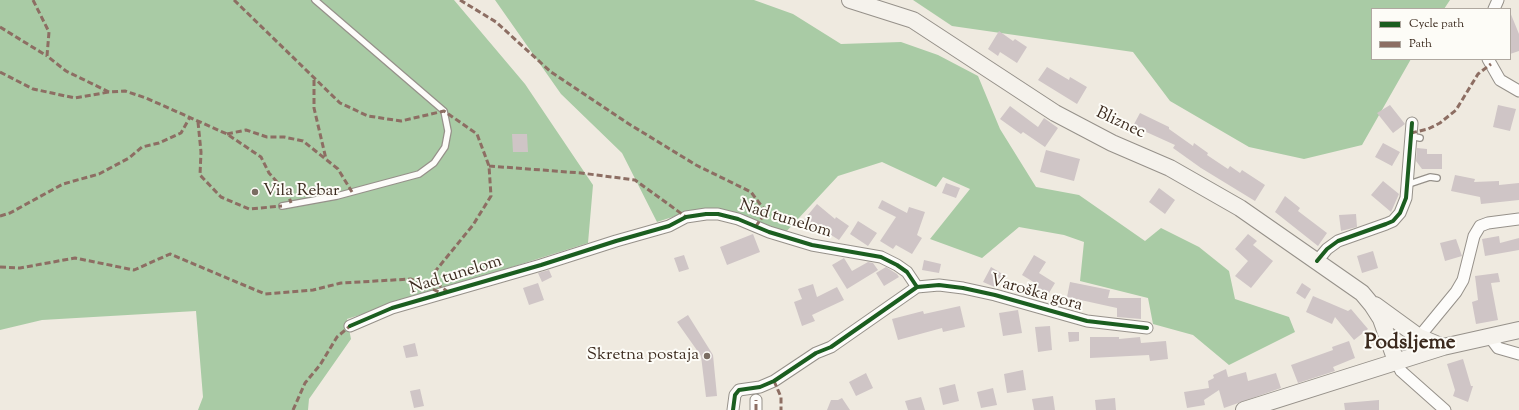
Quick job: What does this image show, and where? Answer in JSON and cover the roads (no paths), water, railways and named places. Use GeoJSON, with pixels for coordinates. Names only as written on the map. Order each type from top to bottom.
{"type":"FeatureCollection","features":[{"type":"Feature","properties":{"kind":"main road","name":"Bliznec"},"geometry":{"type":"LineString","coordinates":[[850,0],[913,20],[1055,113],[1112,144],[1170,168],[1240,208],[1348,282],[1367,299],[1419,337],[1443,347]]}},
{"type":"Feature","properties":{"kind":"main road","name":"Bliznec"},"geometry":{"type":"LineString","coordinates":[[1367,299],[1381,319],[1396,361]]}},
{"type":"Feature","properties":{"kind":"main road"},"geometry":{"type":"LineString","coordinates":[[1244,410],[1443,347],[1519,330]]}},
{"type":"Feature","properties":{"kind":"street"},"geometry":{"type":"LineString","coordinates":[[1489,60],[1500,80],[1519,91]]}},
{"type":"Feature","properties":{"kind":"street"},"geometry":{"type":"LineString","coordinates":[[1317,261],[1327,249],[1338,241],[1393,221],[1400,213],[1406,198],[1406,185],[1416,137],[1412,123]]}},
{"type":"Feature","properties":{"kind":"street","name":"Nad tunelom"},"geometry":{"type":"LineString","coordinates":[[350,326],[392,308],[669,226],[686,217],[706,214],[718,214],[738,219],[785,237],[812,245],[881,257],[898,265],[907,272],[918,288]]}},
{"type":"Feature","properties":{"kind":"street"},"geometry":{"type":"LineString","coordinates":[[1419,337],[1456,292],[1463,280],[1474,236],[1480,226],[1488,223],[1519,219]]}},
{"type":"Feature","properties":{"kind":"street","name":"Varoška gora"},"geometry":{"type":"LineString","coordinates":[[918,288],[939,286],[963,288],[995,295],[1087,321],[1147,328]]}},
{"type":"Feature","properties":{"kind":"street"},"geometry":{"type":"LineString","coordinates":[[734,410],[736,395],[739,390],[760,387],[774,381],[816,353],[831,347],[918,288]]}},
{"type":"Feature","properties":{"kind":"street"},"geometry":{"type":"LineString","coordinates":[[1489,336],[1498,348],[1519,354]]}},
{"type":"Feature","properties":{"kind":"street"},"geometry":{"type":"LineString","coordinates":[[1396,361],[1402,372],[1445,410]]}},
{"type":"Feature","properties":{"kind":"lane"},"geometry":{"type":"LineString","coordinates":[[282,206],[337,196],[419,174],[434,163],[445,147],[447,136],[444,111],[315,0]]}},
{"type":"Feature","properties":{"kind":"lane"},"geometry":{"type":"LineString","coordinates":[[1406,185],[1430,177],[1437,178]]}},
{"type":"Feature","properties":{"kind":"place","name":"Vila Rebar"},"geometry":{"type":"Point","coordinates":[255,192]}},
{"type":"Feature","properties":{"kind":"place","name":"Skretna postaja"},"geometry":{"type":"Point","coordinates":[707,356]}},
{"type":"Feature","properties":{"kind":"district","name":"Podsljeme"},"geometry":{"type":"Point","coordinates":[1410,344]}}]}
